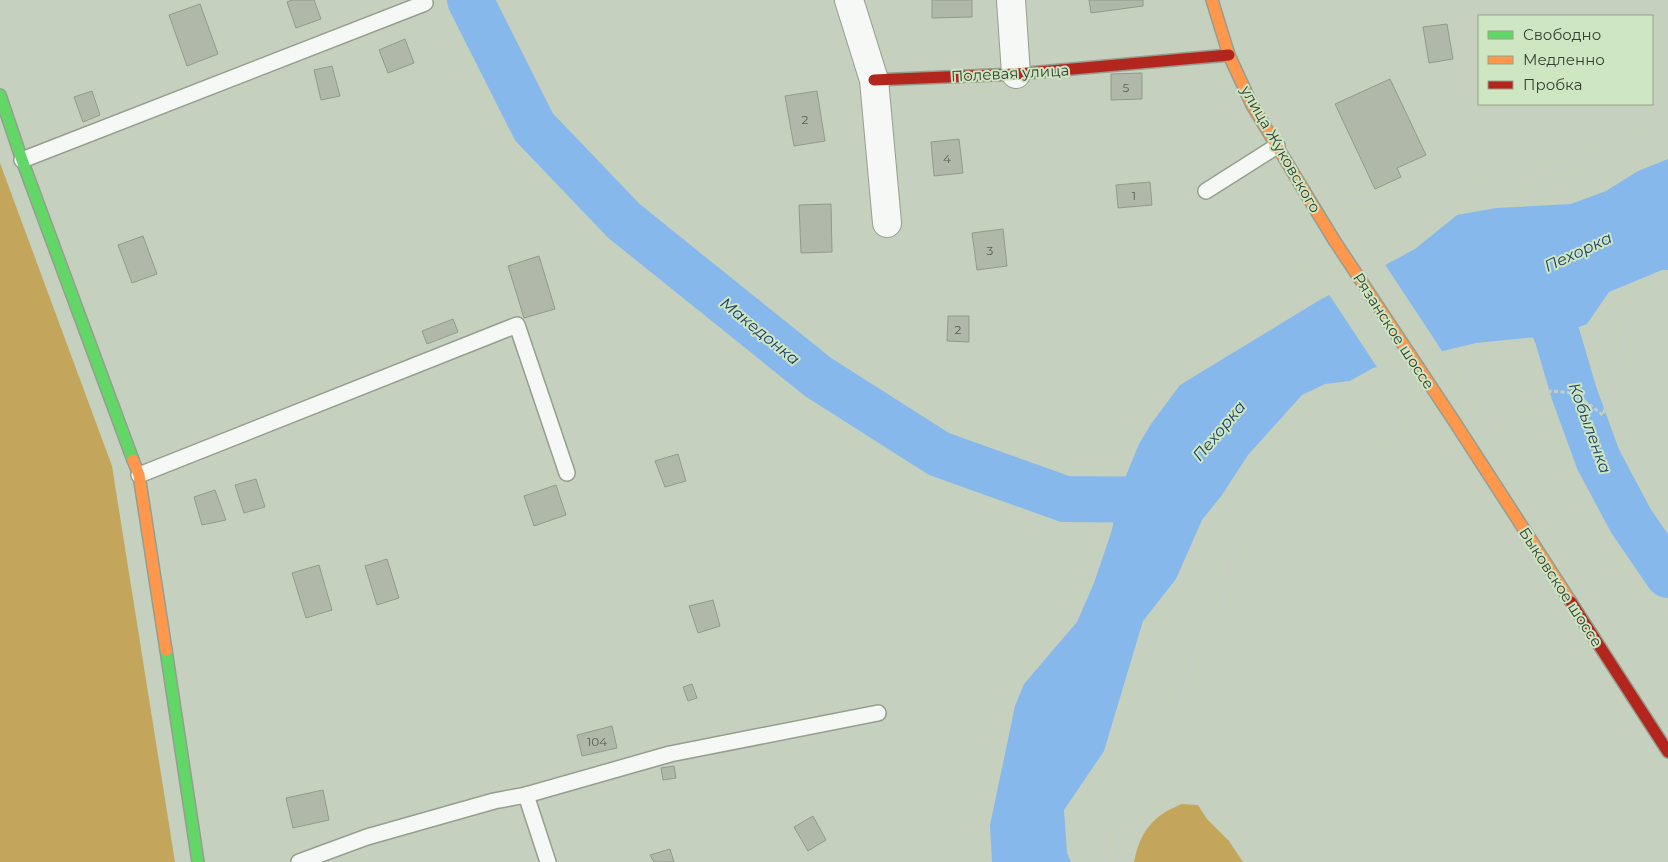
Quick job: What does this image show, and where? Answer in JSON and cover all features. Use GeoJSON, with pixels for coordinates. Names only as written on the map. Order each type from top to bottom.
{"type":"FeatureCollection","features":[{"type":"Feature","properties":{"kind":"street"},"geometry":{"type":"LineString","coordinates":[[849,0],[874,80],[887,223]]}},
{"type":"Feature","properties":{"kind":"street"},"geometry":{"type":"LineString","coordinates":[[1011,0],[1016,74]]}},
{"type":"Feature","properties":{"kind":"street","name":"улица Жуковского"},"geometry":{"type":"LineString","coordinates":[[1212,0],[1229,55],[1252,105],[1334,240]]}},
{"type":"Feature","properties":{"kind":"street","name":"Полевая улица"},"geometry":{"type":"LineString","coordinates":[[874,80],[1016,74],[1229,55]]}},
{"type":"Feature","properties":{"kind":"street"},"geometry":{"type":"LineString","coordinates":[[0,96],[139,475],[198,862]]}},
{"type":"Feature","properties":{"kind":"street","name":"Рязанское шоссе"},"geometry":{"type":"LineString","coordinates":[[1334,240],[1454,422]]}},
{"type":"Feature","properties":{"kind":"street","name":"Быковское шоссе"},"geometry":{"type":"LineString","coordinates":[[1454,422],[1668,752]]}},
{"type":"Feature","properties":{"kind":"lane"},"geometry":{"type":"LineString","coordinates":[[22,160],[425,3]]}},
{"type":"Feature","properties":{"kind":"lane"},"geometry":{"type":"LineString","coordinates":[[1206,191],[1277,146]]}},
{"type":"Feature","properties":{"kind":"lane"},"geometry":{"type":"LineString","coordinates":[[139,475],[517,325],[567,473]]}},
{"type":"Feature","properties":{"kind":"lane"},"geometry":{"type":"LineString","coordinates":[[299,862],[367,837],[670,754],[878,713]]}},
{"type":"Feature","properties":{"kind":"lane"},"geometry":{"type":"LineString","coordinates":[[526,795],[548,862]]}},
{"type":"Feature","properties":{"kind":"path"},"geometry":{"type":"LineString","coordinates":[[1309,199],[1359,199],[1424,203],[1515,181],[1652,139],[1668,136]]}},
{"type":"Feature","properties":{"kind":"path"},"geometry":{"type":"LineString","coordinates":[[1490,422],[1551,391],[1574,393],[1604,414],[1633,317],[1668,296]]}},
{"type":"Feature","properties":{"kind":"path"},"geometry":{"type":"LineString","coordinates":[[1106,862],[1105,832],[1116,804],[1173,730],[1195,649],[1221,606],[1234,552],[1274,497],[1305,480],[1315,468],[1350,448],[1391,434],[1393,406]]}},
{"type":"Feature","properties":{"kind":"shaded area"},"geometry":{"type":"Polygon","coordinates":[[[0,163],[112,466],[175,862],[0,862],[0,163]]]}},
{"type":"Feature","properties":{"kind":"shaded area"},"geometry":{"type":"Polygon","coordinates":[[[1182,804],[1198,805],[1207,819],[1229,841],[1243,862],[1134,862],[1140,842],[1149,826],[1163,813],[1182,804]]]}},
{"type":"Feature","properties":{"kind":"water","name":"Пехорка"},"geometry":{"type":"Polygon","coordinates":[[[1668,159],[1668,270],[1662,270],[1609,292],[1587,324],[1557,335],[1476,343],[1373,368],[1350,381],[1325,384],[1302,395],[1248,455],[1222,495],[1202,520],[1176,579],[1143,621],[1104,751],[1064,810],[1067,853],[1071,862],[992,862],[990,825],[1015,706],[1024,684],[1077,622],[1094,583],[1111,533],[1123,483],[1139,444],[1151,424],[1180,385],[1318,301],[1415,249],[1457,215],[1496,208],[1571,204],[1606,191],[1638,171],[1668,159]]]}},
{"type":"Feature","properties":{"kind":"pier"},"geometry":{"type":"Polygon","coordinates":[[[1384,263],[1444,354],[1379,370],[1328,293],[1384,263]]]}},
{"type":"Feature","properties":{"kind":"building"},"geometry":{"type":"Polygon","coordinates":[[[292,0],[314,0],[321,19],[296,28],[287,2],[292,0]]]}},
{"type":"Feature","properties":{"kind":"building"},"geometry":{"type":"Polygon","coordinates":[[[932,0],[972,0],[972,17],[932,18],[932,0]]]}},
{"type":"Feature","properties":{"kind":"building"},"geometry":{"type":"Polygon","coordinates":[[[1089,0],[1143,0],[1143,6],[1091,13],[1089,0]]]}},
{"type":"Feature","properties":{"kind":"building"},"geometry":{"type":"Polygon","coordinates":[[[200,4],[218,54],[187,66],[169,15],[200,4]]]}},
{"type":"Feature","properties":{"kind":"building"},"geometry":{"type":"Polygon","coordinates":[[[1447,24],[1453,59],[1429,63],[1423,27],[1447,24]]]}},
{"type":"Feature","properties":{"kind":"building"},"geometry":{"type":"Polygon","coordinates":[[[405,39],[414,63],[388,73],[379,50],[405,39]]]}},
{"type":"Feature","properties":{"kind":"building"},"geometry":{"type":"Polygon","coordinates":[[[332,66],[340,96],[321,100],[314,70],[332,66]]]}},
{"type":"Feature","properties":{"kind":"building"},"geometry":{"type":"Polygon","coordinates":[[[1142,73],[1142,99],[1111,100],[1111,74],[1142,73]]]}},
{"type":"Feature","properties":{"kind":"building"},"geometry":{"type":"Polygon","coordinates":[[[1390,79],[1426,155],[1397,168],[1401,177],[1375,189],[1335,104],[1390,79]]]}},
{"type":"Feature","properties":{"kind":"building"},"geometry":{"type":"Polygon","coordinates":[[[92,91],[100,115],[83,122],[74,97],[92,91]]]}},
{"type":"Feature","properties":{"kind":"building"},"geometry":{"type":"Polygon","coordinates":[[[817,91],[825,141],[794,146],[785,96],[817,91]]]}},
{"type":"Feature","properties":{"kind":"building"},"geometry":{"type":"Polygon","coordinates":[[[959,139],[963,173],[934,176],[931,142],[959,139]]]}},
{"type":"Feature","properties":{"kind":"building"},"geometry":{"type":"Polygon","coordinates":[[[1150,182],[1152,205],[1118,208],[1116,185],[1150,182]]]}},
{"type":"Feature","properties":{"kind":"building"},"geometry":{"type":"Polygon","coordinates":[[[831,204],[832,252],[801,253],[799,205],[831,204]]]}},
{"type":"Feature","properties":{"kind":"building"},"geometry":{"type":"Polygon","coordinates":[[[1003,229],[1007,266],[977,270],[972,233],[1003,229]]]}},
{"type":"Feature","properties":{"kind":"building"},"geometry":{"type":"Polygon","coordinates":[[[143,236],[157,274],[132,283],[118,245],[143,236]]]}},
{"type":"Feature","properties":{"kind":"building"},"geometry":{"type":"Polygon","coordinates":[[[539,256],[555,309],[524,318],[508,266],[539,256]]]}},
{"type":"Feature","properties":{"kind":"building"},"geometry":{"type":"Polygon","coordinates":[[[948,316],[969,316],[969,342],[947,341],[948,316]]]}},
{"type":"Feature","properties":{"kind":"building"},"geometry":{"type":"Polygon","coordinates":[[[453,319],[458,332],[427,344],[422,331],[453,319]]]}},
{"type":"Feature","properties":{"kind":"building"},"geometry":{"type":"Polygon","coordinates":[[[678,454],[686,481],[665,487],[655,461],[678,454]]]}},
{"type":"Feature","properties":{"kind":"building"},"geometry":{"type":"Polygon","coordinates":[[[256,479],[265,507],[244,513],[235,485],[256,479]]]}},
{"type":"Feature","properties":{"kind":"building"},"geometry":{"type":"Polygon","coordinates":[[[556,485],[566,515],[534,526],[524,496],[556,485]]]}},
{"type":"Feature","properties":{"kind":"building"},"geometry":{"type":"Polygon","coordinates":[[[215,490],[226,520],[202,525],[194,497],[215,490]]]}},
{"type":"Feature","properties":{"kind":"building"},"geometry":{"type":"Polygon","coordinates":[[[387,559],[399,598],[377,605],[365,566],[387,559]]]}},
{"type":"Feature","properties":{"kind":"building"},"geometry":{"type":"Polygon","coordinates":[[[319,565],[332,610],[306,618],[292,573],[319,565]]]}},
{"type":"Feature","properties":{"kind":"building"},"geometry":{"type":"Polygon","coordinates":[[[713,600],[720,626],[698,633],[689,606],[713,600]]]}},
{"type":"Feature","properties":{"kind":"building"},"geometry":{"type":"Polygon","coordinates":[[[692,684],[697,698],[688,701],[683,687],[692,684]]]}},
{"type":"Feature","properties":{"kind":"building"},"geometry":{"type":"Polygon","coordinates":[[[612,726],[617,748],[582,756],[577,735],[612,726]]]}},
{"type":"Feature","properties":{"kind":"building"},"geometry":{"type":"Polygon","coordinates":[[[674,766],[676,778],[663,780],[661,768],[674,766]]]}},
{"type":"Feature","properties":{"kind":"building"},"geometry":{"type":"Polygon","coordinates":[[[323,790],[329,820],[293,828],[286,798],[323,790]]]}},
{"type":"Feature","properties":{"kind":"building"},"geometry":{"type":"Polygon","coordinates":[[[813,816],[826,840],[808,851],[794,827],[813,816]]]}},
{"type":"Feature","properties":{"kind":"building"},"geometry":{"type":"Polygon","coordinates":[[[670,849],[674,862],[654,862],[650,855],[670,849]]]}},
{"type":"Feature","properties":{"kind":"waterway","name":"Македонка"},"geometry":{"type":"LineString","coordinates":[[470,0],[534,127],[624,221],[818,377],[939,454],[1065,499],[1162,500]]}},
{"type":"Feature","properties":{"kind":"waterway","name":"Кобыленка"},"geometry":{"type":"LineString","coordinates":[[1530,278],[1557,335],[1574,393],[1598,459],[1631,521],[1668,575]]}},
{"type":"Feature","properties":{"kind":"traffic: fast"},"geometry":{"type":"LineString","coordinates":[[0,95],[22,160],[133,460]]}},
{"type":"Feature","properties":{"kind":"traffic: fast"},"geometry":{"type":"LineString","coordinates":[[166,650],[198,862]]}},
{"type":"Feature","properties":{"kind":"traffic: slow"},"geometry":{"type":"LineString","coordinates":[[1212,0],[1229,55],[1252,105],[1334,240]]}},
{"type":"Feature","properties":{"kind":"traffic: slow"},"geometry":{"type":"LineString","coordinates":[[1334,240],[1454,421]]}},
{"type":"Feature","properties":{"kind":"traffic: slow"},"geometry":{"type":"LineString","coordinates":[[1454,421],[1571,602]]}},
{"type":"Feature","properties":{"kind":"traffic: slow"},"geometry":{"type":"LineString","coordinates":[[133,460],[139,475],[166,650]]}},
{"type":"Feature","properties":{"kind":"traffic: jam"},"geometry":{"type":"LineString","coordinates":[[874,80],[1016,74],[1229,55]]}},
{"type":"Feature","properties":{"kind":"traffic: jam"},"geometry":{"type":"LineString","coordinates":[[1571,602],[1668,752]]}}]}
